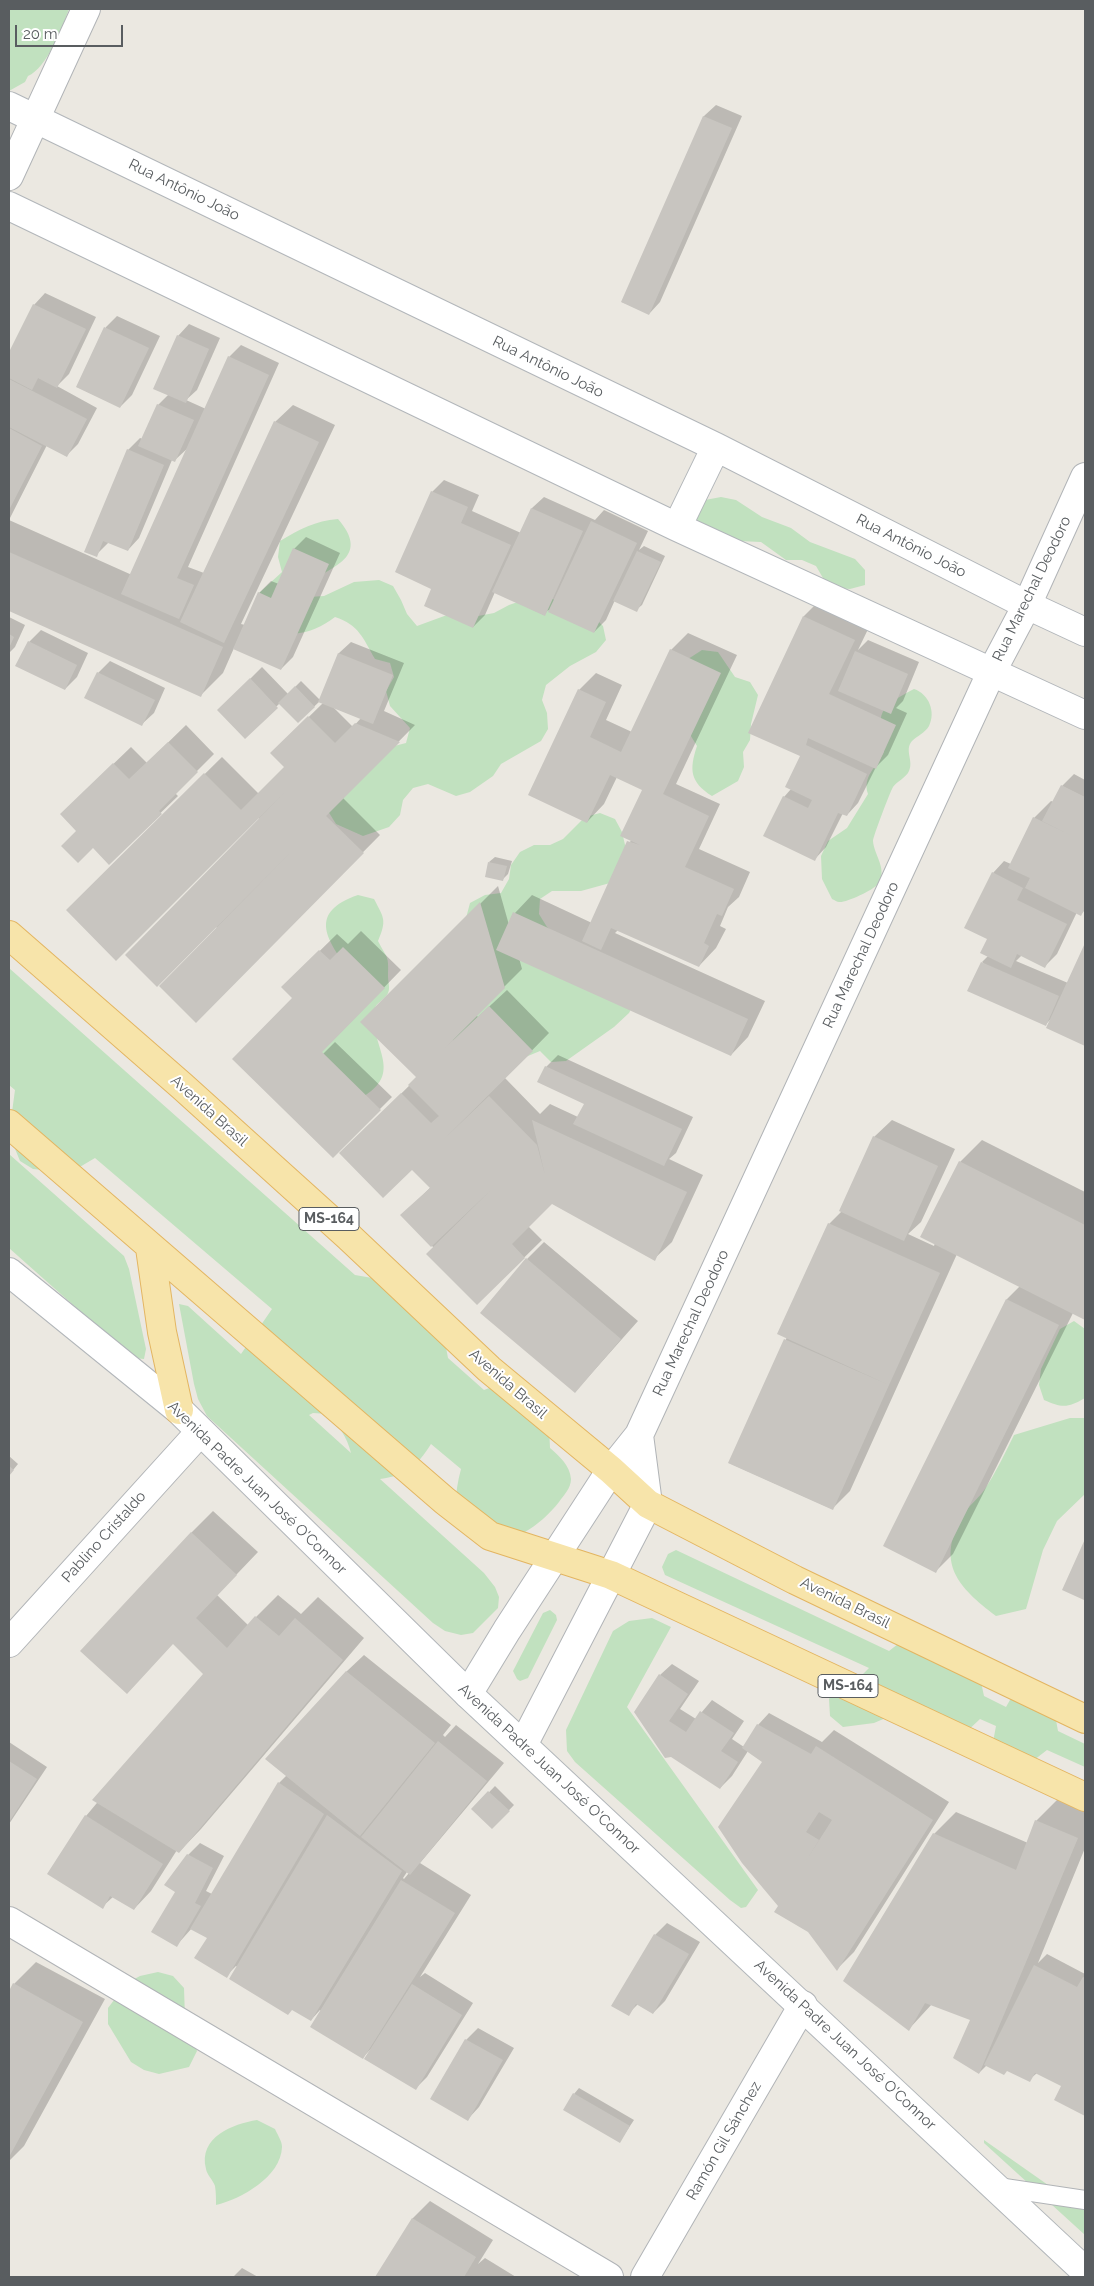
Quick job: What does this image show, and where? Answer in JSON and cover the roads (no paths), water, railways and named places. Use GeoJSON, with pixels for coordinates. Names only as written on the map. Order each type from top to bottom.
{"type":"FeatureCollection","features":[{"type":"Feature","properties":{"kind":"main road"},"geometry":{"type":"LineString","coordinates":[[9,176],[34,118],[86,9]]}},
{"type":"Feature","properties":{"kind":"main road","name":"Rua Antônio João"},"geometry":{"type":"LineString","coordinates":[[9,106],[716,447],[1026,605],[1085,632]]}},
{"type":"Feature","properties":{"kind":"main road"},"geometry":{"type":"LineString","coordinates":[[9,206],[677,527],[1085,715]]}},
{"type":"Feature","properties":{"kind":"main road"},"geometry":{"type":"LineString","coordinates":[[677,527],[716,447]]}},
{"type":"Feature","properties":{"kind":"main road","name":"Rua Marechal Deodoro"},"geometry":{"type":"LineString","coordinates":[[468,1694],[611,1470],[639,1435],[991,673],[1026,605],[1085,477]]}},
{"type":"Feature","properties":{"kind":"main road","name":"Avenida Brasil"},"geometry":{"type":"LineString","coordinates":[[9,935],[182,1086],[348,1236],[489,1369],[611,1470],[648,1504],[795,1580],[1085,1719]]}},
{"type":"Feature","properties":{"kind":"main road","name":"MS-164"},"geometry":{"type":"LineString","coordinates":[[9,1124],[150,1248],[469,1522],[490,1536],[611,1575],[1085,1797]]}},
{"type":"Feature","properties":{"kind":"main road"},"geometry":{"type":"LineString","coordinates":[[150,1248],[162,1332],[179,1410]]}},
{"type":"Feature","properties":{"kind":"main road","name":"Avenida Padre Juan José O'Connor"},"geometry":{"type":"LineString","coordinates":[[9,1272],[179,1410],[468,1694],[998,2187],[1085,2271]]}},
{"type":"Feature","properties":{"kind":"main road","name":"Pablino Cristaldo"},"geometry":{"type":"LineString","coordinates":[[9,1643],[200,1432]]}},
{"type":"Feature","properties":{"kind":"main road"},"geometry":{"type":"LineString","coordinates":[[523,1746],[648,1504],[639,1435]]}},
{"type":"Feature","properties":{"kind":"main road"},"geometry":{"type":"LineString","coordinates":[[9,1921],[609,2277]]}},
{"type":"Feature","properties":{"kind":"main road","name":"Ramón Gil Sánchez"},"geometry":{"type":"LineString","coordinates":[[645,2277],[802,2005]]}},
{"type":"Feature","properties":{"kind":"lane"},"geometry":{"type":"LineString","coordinates":[[998,2187],[1085,2200]]}}]}
